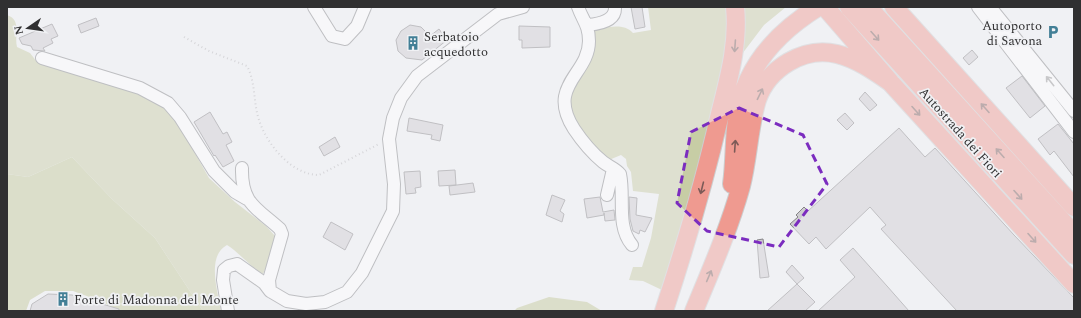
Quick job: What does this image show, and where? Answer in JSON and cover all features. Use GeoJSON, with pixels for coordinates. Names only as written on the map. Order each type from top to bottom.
{"type":"FeatureCollection","features":[{"type":"Feature","properties":{"kind":"highway"},"geometry":{"type":"LineString","coordinates":[[664,311],[698,206],[712,150],[734,54],[736,23],[734,7]]}},
{"type":"Feature","properties":{"kind":"highway"},"geometry":{"type":"LineString","coordinates":[[712,150],[746,60],[764,34],[797,7]]}},
{"type":"Feature","properties":{"kind":"highway"},"geometry":{"type":"LineString","coordinates":[[723,240],[732,180],[736,120],[743,94],[755,67],[768,48],[793,23],[818,7]]}},
{"type":"Feature","properties":{"kind":"highway"},"geometry":{"type":"LineString","coordinates":[[825,7],[890,82],[1074,284]]}},
{"type":"Feature","properties":{"kind":"highway","name":"Autostrada dei Fiori"},"geometry":{"type":"LineString","coordinates":[[849,7],[1074,255]]}},
{"type":"Feature","properties":{"kind":"highway","name":"Autostrada dei Fiori"},"geometry":{"type":"LineString","coordinates":[[868,7],[1074,234]]}},
{"type":"Feature","properties":{"kind":"highway"},"geometry":{"type":"LineString","coordinates":[[894,7],[1074,207]]}},
{"type":"Feature","properties":{"kind":"highway"},"geometry":{"type":"LineString","coordinates":[[694,311],[723,240],[741,185],[758,100],[774,72],[798,58],[812,54],[836,53],[867,67],[890,82]]}},
{"type":"Feature","properties":{"kind":"highway"},"geometry":{"type":"LineString","coordinates":[[1058,189],[1074,203]]}},
{"type":"Feature","properties":{"kind":"street"},"geometry":{"type":"LineString","coordinates":[[314,7],[332,36],[345,39],[358,26],[365,7]]}},
{"type":"Feature","properties":{"kind":"street"},"geometry":{"type":"LineString","coordinates":[[228,311],[223,280],[224,270],[229,266],[237,264],[264,283],[286,306],[325,302],[347,292],[362,273],[393,211],[394,184],[389,139],[393,118],[401,98],[417,76],[497,10],[523,7]]}},
{"type":"Feature","properties":{"kind":"street"},"geometry":{"type":"LineString","coordinates":[[578,7],[588,25],[589,43],[587,54],[569,84],[564,104],[574,129],[596,155],[620,174],[623,226],[626,238],[632,245]]}},
{"type":"Feature","properties":{"kind":"street"},"geometry":{"type":"LineString","coordinates":[[588,25],[597,24],[612,17],[615,7]]}},
{"type":"Feature","properties":{"kind":"street"},"geometry":{"type":"LineString","coordinates":[[978,7],[1074,132]]}},
{"type":"Feature","properties":{"kind":"street"},"geometry":{"type":"LineString","coordinates":[[986,7],[998,34]]}},
{"type":"Feature","properties":{"kind":"street"},"geometry":{"type":"LineString","coordinates":[[990,7],[1074,112]]}},
{"type":"Feature","properties":{"kind":"street"},"geometry":{"type":"LineString","coordinates":[[42,58],[140,88],[168,103],[180,117],[214,171],[235,192],[247,199]]}},
{"type":"Feature","properties":{"kind":"street"},"geometry":{"type":"LineString","coordinates":[[242,168],[242,176],[247,199],[253,208],[280,230],[282,234],[269,280],[270,291]]}},
{"type":"Feature","properties":{"kind":"street"},"geometry":{"type":"LineString","coordinates":[[607,195],[613,169]]}},
{"type":"Feature","properties":{"kind":"path"},"geometry":{"type":"LineString","coordinates":[[184,37],[209,51],[247,66],[253,79],[259,121],[280,155],[294,168],[311,175],[319,175],[389,139]]}},
{"type":"Feature","properties":{"kind":"highlighted area"},"geometry":{"type":"Polygon","coordinates":[[[739,108],[803,135],[827,184],[779,247],[707,231],[677,203],[691,132],[739,108]]]}},
{"type":"Feature","properties":{"kind":"green space"},"geometry":{"type":"Polygon","coordinates":[[[648,7],[727,7],[730,31],[711,123],[662,290],[643,281],[629,280],[633,267],[642,267],[651,238],[659,194],[633,191],[631,172],[627,166],[626,159],[621,155],[609,160],[595,148],[580,129],[572,112],[569,94],[592,30],[608,27],[619,27],[633,33],[651,30],[648,7]]]}},
{"type":"Feature","properties":{"kind":"green space"},"geometry":{"type":"Polygon","coordinates":[[[741,7],[786,7],[764,25],[739,58],[741,7]]]}},
{"type":"Feature","properties":{"kind":"green space"},"geometry":{"type":"Polygon","coordinates":[[[7,15],[12,17],[16,24],[17,47],[30,53],[37,62],[116,85],[162,104],[175,118],[209,178],[235,202],[266,226],[276,237],[276,244],[263,274],[227,245],[221,250],[217,257],[215,275],[221,311],[203,311],[155,238],[112,199],[72,157],[28,177],[7,174],[7,15]]]}},
{"type":"Feature","properties":{"kind":"green space"},"geometry":{"type":"Polygon","coordinates":[[[72,157],[112,199],[155,238],[203,311],[121,311],[103,302],[73,291],[45,291],[30,300],[26,311],[7,311],[7,174],[28,177],[72,157]]]}},
{"type":"Feature","properties":{"kind":"green space"},"geometry":{"type":"Polygon","coordinates":[[[549,297],[587,302],[602,311],[514,311],[517,308],[549,297]]]}},
{"type":"Feature","properties":{"kind":"building"},"geometry":{"type":"Polygon","coordinates":[[[631,7],[642,7],[645,27],[635,29],[631,7]]]}},
{"type":"Feature","properties":{"kind":"building"},"geometry":{"type":"Polygon","coordinates":[[[96,18],[99,26],[81,33],[78,25],[96,18]]]}},
{"type":"Feature","properties":{"kind":"building"},"geometry":{"type":"Polygon","coordinates":[[[52,24],[58,36],[51,39],[53,43],[43,48],[45,51],[33,50],[31,46],[22,44],[19,38],[52,24]]]}},
{"type":"Feature","properties":{"kind":"building","name":"Serbatoio acquedotto"},"geometry":{"type":"Polygon","coordinates":[[[410,25],[421,27],[430,36],[439,29],[447,40],[422,60],[406,58],[398,51],[396,40],[401,31],[410,25]]]}},
{"type":"Feature","properties":{"kind":"building"},"geometry":{"type":"Polygon","coordinates":[[[519,26],[550,27],[550,47],[522,48],[522,40],[519,40],[519,26]]]}},
{"type":"Feature","properties":{"kind":"building"},"geometry":{"type":"Polygon","coordinates":[[[972,50],[978,57],[969,65],[963,58],[972,50]]]}},
{"type":"Feature","properties":{"kind":"building"},"geometry":{"type":"Polygon","coordinates":[[[1022,76],[1045,106],[1030,118],[1006,88],[1022,76]]]}},
{"type":"Feature","properties":{"kind":"building"},"geometry":{"type":"Polygon","coordinates":[[[865,92],[877,105],[870,111],[859,99],[865,92]]]}},
{"type":"Feature","properties":{"kind":"building"},"geometry":{"type":"Polygon","coordinates":[[[210,112],[223,134],[227,132],[232,142],[226,145],[234,161],[223,167],[215,155],[214,156],[194,122],[210,112]]]}},
{"type":"Feature","properties":{"kind":"building"},"geometry":{"type":"Polygon","coordinates":[[[845,113],[854,123],[847,130],[837,120],[845,113]]]}},
{"type":"Feature","properties":{"kind":"building"},"geometry":{"type":"Polygon","coordinates":[[[409,118],[443,125],[440,141],[431,139],[432,135],[407,131],[409,118]]]}},
{"type":"Feature","properties":{"kind":"building"},"geometry":{"type":"Polygon","coordinates":[[[1058,124],[1074,144],[1074,177],[1054,151],[1050,155],[1038,139],[1058,124]]]}},
{"type":"Feature","properties":{"kind":"building"},"geometry":{"type":"Polygon","coordinates":[[[899,128],[925,157],[935,148],[1074,298],[1074,311],[957,311],[881,229],[886,225],[870,207],[826,249],[816,237],[809,244],[790,224],[798,217],[796,215],[804,207],[808,211],[899,128]]]}},
{"type":"Feature","properties":{"kind":"building"},"geometry":{"type":"Polygon","coordinates":[[[335,137],[340,147],[324,156],[319,147],[335,137]]]}},
{"type":"Feature","properties":{"kind":"building"},"geometry":{"type":"Polygon","coordinates":[[[455,170],[456,185],[439,186],[438,171],[455,170]]]}},
{"type":"Feature","properties":{"kind":"building"},"geometry":{"type":"Polygon","coordinates":[[[420,171],[421,187],[415,188],[416,193],[406,194],[404,172],[420,171]]]}},
{"type":"Feature","properties":{"kind":"building"},"geometry":{"type":"Polygon","coordinates":[[[473,183],[475,192],[450,195],[449,186],[473,183]]]}},
{"type":"Feature","properties":{"kind":"building"},"geometry":{"type":"Polygon","coordinates":[[[552,195],[565,200],[560,211],[564,214],[562,222],[546,215],[552,195]]]}},
{"type":"Feature","properties":{"kind":"building"},"geometry":{"type":"Polygon","coordinates":[[[600,197],[603,212],[614,210],[615,220],[605,221],[604,213],[604,215],[587,218],[584,199],[600,197]]]}},
{"type":"Feature","properties":{"kind":"building"},"geometry":{"type":"Polygon","coordinates":[[[629,197],[637,198],[636,215],[652,218],[645,232],[640,230],[639,234],[633,231],[630,219],[629,197]]]}},
{"type":"Feature","properties":{"kind":"building"},"geometry":{"type":"Polygon","coordinates":[[[331,222],[353,234],[345,250],[323,237],[331,222]]]}},
{"type":"Feature","properties":{"kind":"building"},"geometry":{"type":"Polygon","coordinates":[[[763,239],[769,277],[760,278],[757,240],[763,239]]]}},
{"type":"Feature","properties":{"kind":"building"},"geometry":{"type":"Polygon","coordinates":[[[853,248],[909,311],[818,311],[855,277],[840,260],[853,248]]]}},
{"type":"Feature","properties":{"kind":"building"},"geometry":{"type":"Polygon","coordinates":[[[792,265],[804,278],[797,284],[786,272],[792,265]]]}},
{"type":"Feature","properties":{"kind":"building"},"geometry":{"type":"Polygon","coordinates":[[[797,284],[815,302],[805,311],[767,311],[797,284]]]}},
{"type":"Feature","properties":{"kind":"building","name":"Forte di Madonna del Monte"},"geometry":{"type":"Polygon","coordinates":[[[48,294],[72,295],[119,309],[119,311],[30,311],[32,304],[48,294]]]}},
{"type":"Feature","properties":{"kind":"place","name":"Autoporto di Savona"},"geometry":{"type":"Point","coordinates":[1053,32]}},
{"type":"Feature","properties":{"kind":"place","name":"Serbatoio acquedotto"},"geometry":{"type":"Point","coordinates":[413,43]}},
{"type":"Feature","properties":{"kind":"place","name":"Forte di Madonna del Monte"},"geometry":{"type":"Point","coordinates":[63,299]}}]}
